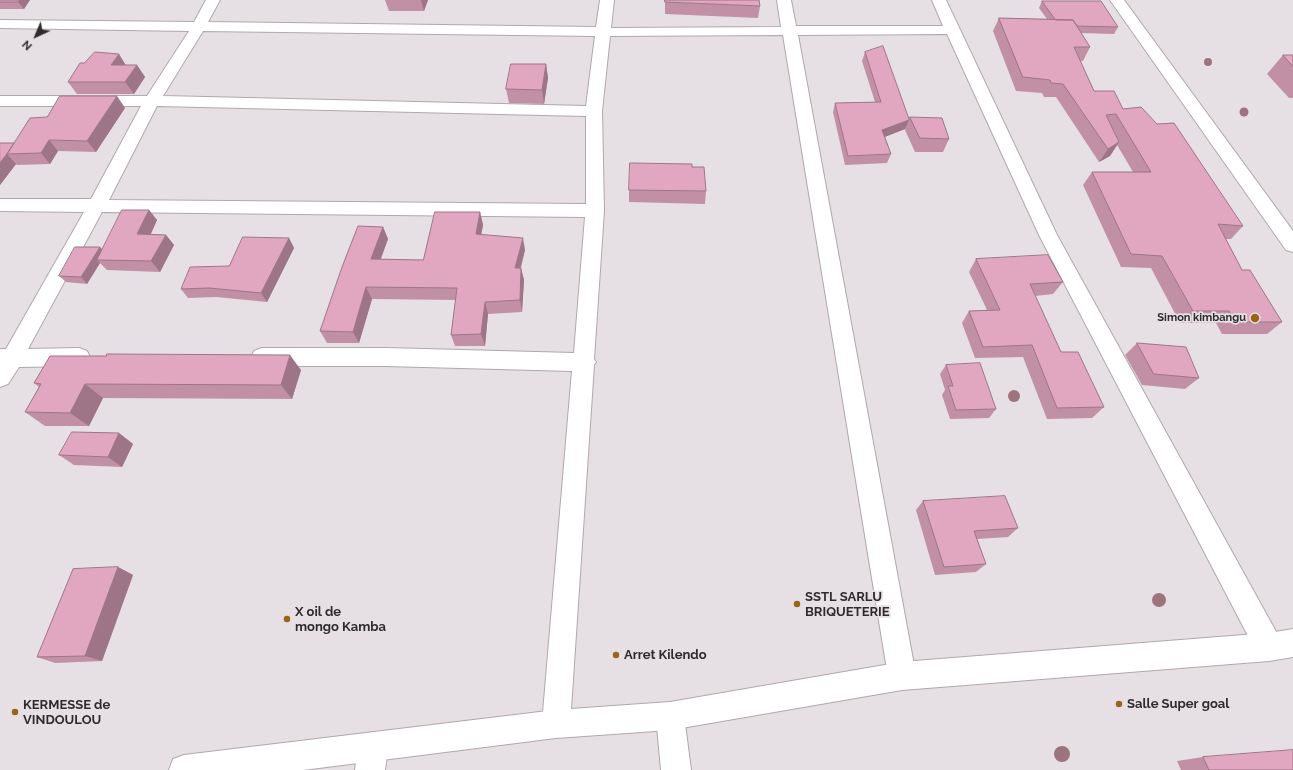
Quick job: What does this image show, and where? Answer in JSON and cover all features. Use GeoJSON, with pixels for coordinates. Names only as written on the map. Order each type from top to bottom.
{"type":"FeatureCollection","features":[{"type":"Feature","properties":{"kind":"main road"},"geometry":{"type":"LineString","coordinates":[[0,378],[6,358],[96,205],[152,101],[199,26],[213,0]]}},
{"type":"Feature","properties":{"kind":"main road"},"geometry":{"type":"LineString","coordinates":[[556,724],[595,211],[594,111],[605,32],[607,0]]}},
{"type":"Feature","properties":{"kind":"main road"},"geometry":{"type":"LineString","coordinates":[[784,0],[902,676]]}},
{"type":"Feature","properties":{"kind":"main road"},"geometry":{"type":"LineString","coordinates":[[184,770],[372,758],[556,724],[670,716],[902,676],[1281,645],[1048,235],[939,0]]}},
{"type":"Feature","properties":{"kind":"main road"},"geometry":{"type":"LineString","coordinates":[[1117,0],[1293,245]]}},
{"type":"Feature","properties":{"kind":"main road"},"geometry":{"type":"LineString","coordinates":[[0,24],[605,32],[952,30]]}},
{"type":"Feature","properties":{"kind":"main road"},"geometry":{"type":"LineString","coordinates":[[0,102],[152,101],[594,111]]}},
{"type":"Feature","properties":{"kind":"main road"},"geometry":{"type":"LineString","coordinates":[[0,205],[595,211]]}},
{"type":"Feature","properties":{"kind":"main road"},"geometry":{"type":"LineString","coordinates":[[6,358],[98,357]]}},
{"type":"Feature","properties":{"kind":"main road"},"geometry":{"type":"LineString","coordinates":[[246,357],[386,357],[584,362]]}},
{"type":"Feature","properties":{"kind":"main road"},"geometry":{"type":"LineString","coordinates":[[670,716],[676,770]]}},
{"type":"Feature","properties":{"kind":"building"},"geometry":{"type":"Polygon","coordinates":[[[0,0],[20,0],[18,2],[0,2],[0,0]]]}},
{"type":"Feature","properties":{"kind":"building"},"geometry":{"type":"Polygon","coordinates":[[[665,0],[759,0],[760,6],[665,2],[665,0]]]}},
{"type":"Feature","properties":{"kind":"building"},"geometry":{"type":"Polygon","coordinates":[[[1042,1],[1101,1],[1118,27],[1077,26],[1073,20],[1056,20],[1042,1]]]}},
{"type":"Feature","properties":{"kind":"building"},"geometry":{"type":"Polygon","coordinates":[[[999,18],[1073,20],[1090,47],[1074,47],[1094,91],[1114,91],[1123,109],[1141,107],[1157,124],[1174,123],[1243,226],[1218,224],[1242,270],[1250,270],[1282,322],[1235,322],[1229,311],[1193,311],[1162,256],[1131,254],[1092,172],[1151,172],[1116,114],[1106,115],[1119,142],[1108,149],[1063,84],[1051,83],[1050,80],[1023,77],[999,18]]]}},
{"type":"Feature","properties":{"kind":"building"},"geometry":{"type":"Polygon","coordinates":[[[883,46],[909,120],[882,130],[891,154],[848,156],[835,103],[881,102],[865,52],[883,46]]]}},
{"type":"Feature","properties":{"kind":"building"},"geometry":{"type":"Polygon","coordinates":[[[95,52],[119,54],[111,65],[137,65],[125,82],[68,82],[80,63],[84,63],[95,52]]]}},
{"type":"Feature","properties":{"kind":"building"},"geometry":{"type":"Polygon","coordinates":[[[1283,55],[1293,55],[1293,66],[1283,55]]]}},
{"type":"Feature","properties":{"kind":"building"},"geometry":{"type":"Polygon","coordinates":[[[511,64],[546,64],[542,90],[506,89],[511,64]]]}},
{"type":"Feature","properties":{"kind":"building"},"geometry":{"type":"Polygon","coordinates":[[[60,96],[117,96],[87,141],[49,140],[41,153],[7,154],[30,118],[47,117],[60,96]]]}},
{"type":"Feature","properties":{"kind":"building"},"geometry":{"type":"Polygon","coordinates":[[[910,117],[942,118],[949,139],[920,138],[910,117]]]}},
{"type":"Feature","properties":{"kind":"building"},"geometry":{"type":"Polygon","coordinates":[[[0,143],[14,143],[0,163],[0,143]]]}},
{"type":"Feature","properties":{"kind":"building"},"geometry":{"type":"Polygon","coordinates":[[[630,163],[692,164],[692,167],[704,167],[706,191],[629,190],[630,163]]]}},
{"type":"Feature","properties":{"kind":"building"},"geometry":{"type":"Polygon","coordinates":[[[122,210],[149,210],[137,234],[166,235],[151,261],[97,260],[122,210]]]}},
{"type":"Feature","properties":{"kind":"building"},"geometry":{"type":"Polygon","coordinates":[[[435,212],[480,212],[476,234],[523,238],[515,268],[521,268],[520,300],[485,302],[481,334],[451,335],[457,288],[366,287],[353,332],[320,331],[358,226],[383,227],[371,259],[423,260],[435,212]]]}},
{"type":"Feature","properties":{"kind":"building"},"geometry":{"type":"Polygon","coordinates":[[[243,237],[289,238],[261,293],[209,288],[181,289],[190,267],[229,266],[243,237]]]}},
{"type":"Feature","properties":{"kind":"building"},"geometry":{"type":"Polygon","coordinates":[[[75,247],[100,247],[81,277],[59,276],[75,247]]]}},
{"type":"Feature","properties":{"kind":"building"},"geometry":{"type":"Polygon","coordinates":[[[1048,255],[1063,282],[1030,284],[1061,352],[1078,352],[1104,407],[1057,408],[1032,345],[983,347],[969,311],[1000,310],[976,259],[1048,255]]]}},
{"type":"Feature","properties":{"kind":"building"},"geometry":{"type":"Polygon","coordinates":[[[1137,343],[1186,347],[1199,378],[1154,374],[1137,343]]]}},
{"type":"Feature","properties":{"kind":"building"},"geometry":{"type":"Polygon","coordinates":[[[107,354],[290,355],[281,385],[85,384],[70,413],[25,412],[41,384],[34,383],[50,356],[106,356],[107,354]]]}},
{"type":"Feature","properties":{"kind":"building"},"geometry":{"type":"Polygon","coordinates":[[[980,363],[996,409],[956,410],[948,386],[953,386],[946,365],[980,363]]]}},
{"type":"Feature","properties":{"kind":"building"},"geometry":{"type":"Polygon","coordinates":[[[72,432],[119,433],[108,457],[59,455],[72,432]]]}},
{"type":"Feature","properties":{"kind":"building"},"geometry":{"type":"Polygon","coordinates":[[[1005,496],[1018,528],[974,531],[986,564],[944,567],[923,501],[1005,496]]]}},
{"type":"Feature","properties":{"kind":"building"},"geometry":{"type":"Polygon","coordinates":[[[118,567],[85,656],[37,657],[73,569],[118,567]]]}},
{"type":"Feature","properties":{"kind":"building"},"geometry":{"type":"Polygon","coordinates":[[[1293,750],[1293,770],[1209,770],[1203,757],[1293,750]]]}},
{"type":"Feature","properties":{"kind":"place","name":"Simon kimbangu"},"geometry":{"type":"Point","coordinates":[1255,318]}},
{"type":"Feature","properties":{"kind":"place","name":"SSTL SARLU BRIQUETERIE"},"geometry":{"type":"Point","coordinates":[797,604]}},
{"type":"Feature","properties":{"kind":"place","name":"X oil de mongo Kamba"},"geometry":{"type":"Point","coordinates":[287,619]}},
{"type":"Feature","properties":{"kind":"place","name":"Arret Kilendo"},"geometry":{"type":"Point","coordinates":[616,655]}},
{"type":"Feature","properties":{"kind":"place","name":"Salle Super goal"},"geometry":{"type":"Point","coordinates":[1119,704]}},
{"type":"Feature","properties":{"kind":"place","name":"KERMESSE de VINDOULOU"},"geometry":{"type":"Point","coordinates":[15,712]}}]}
